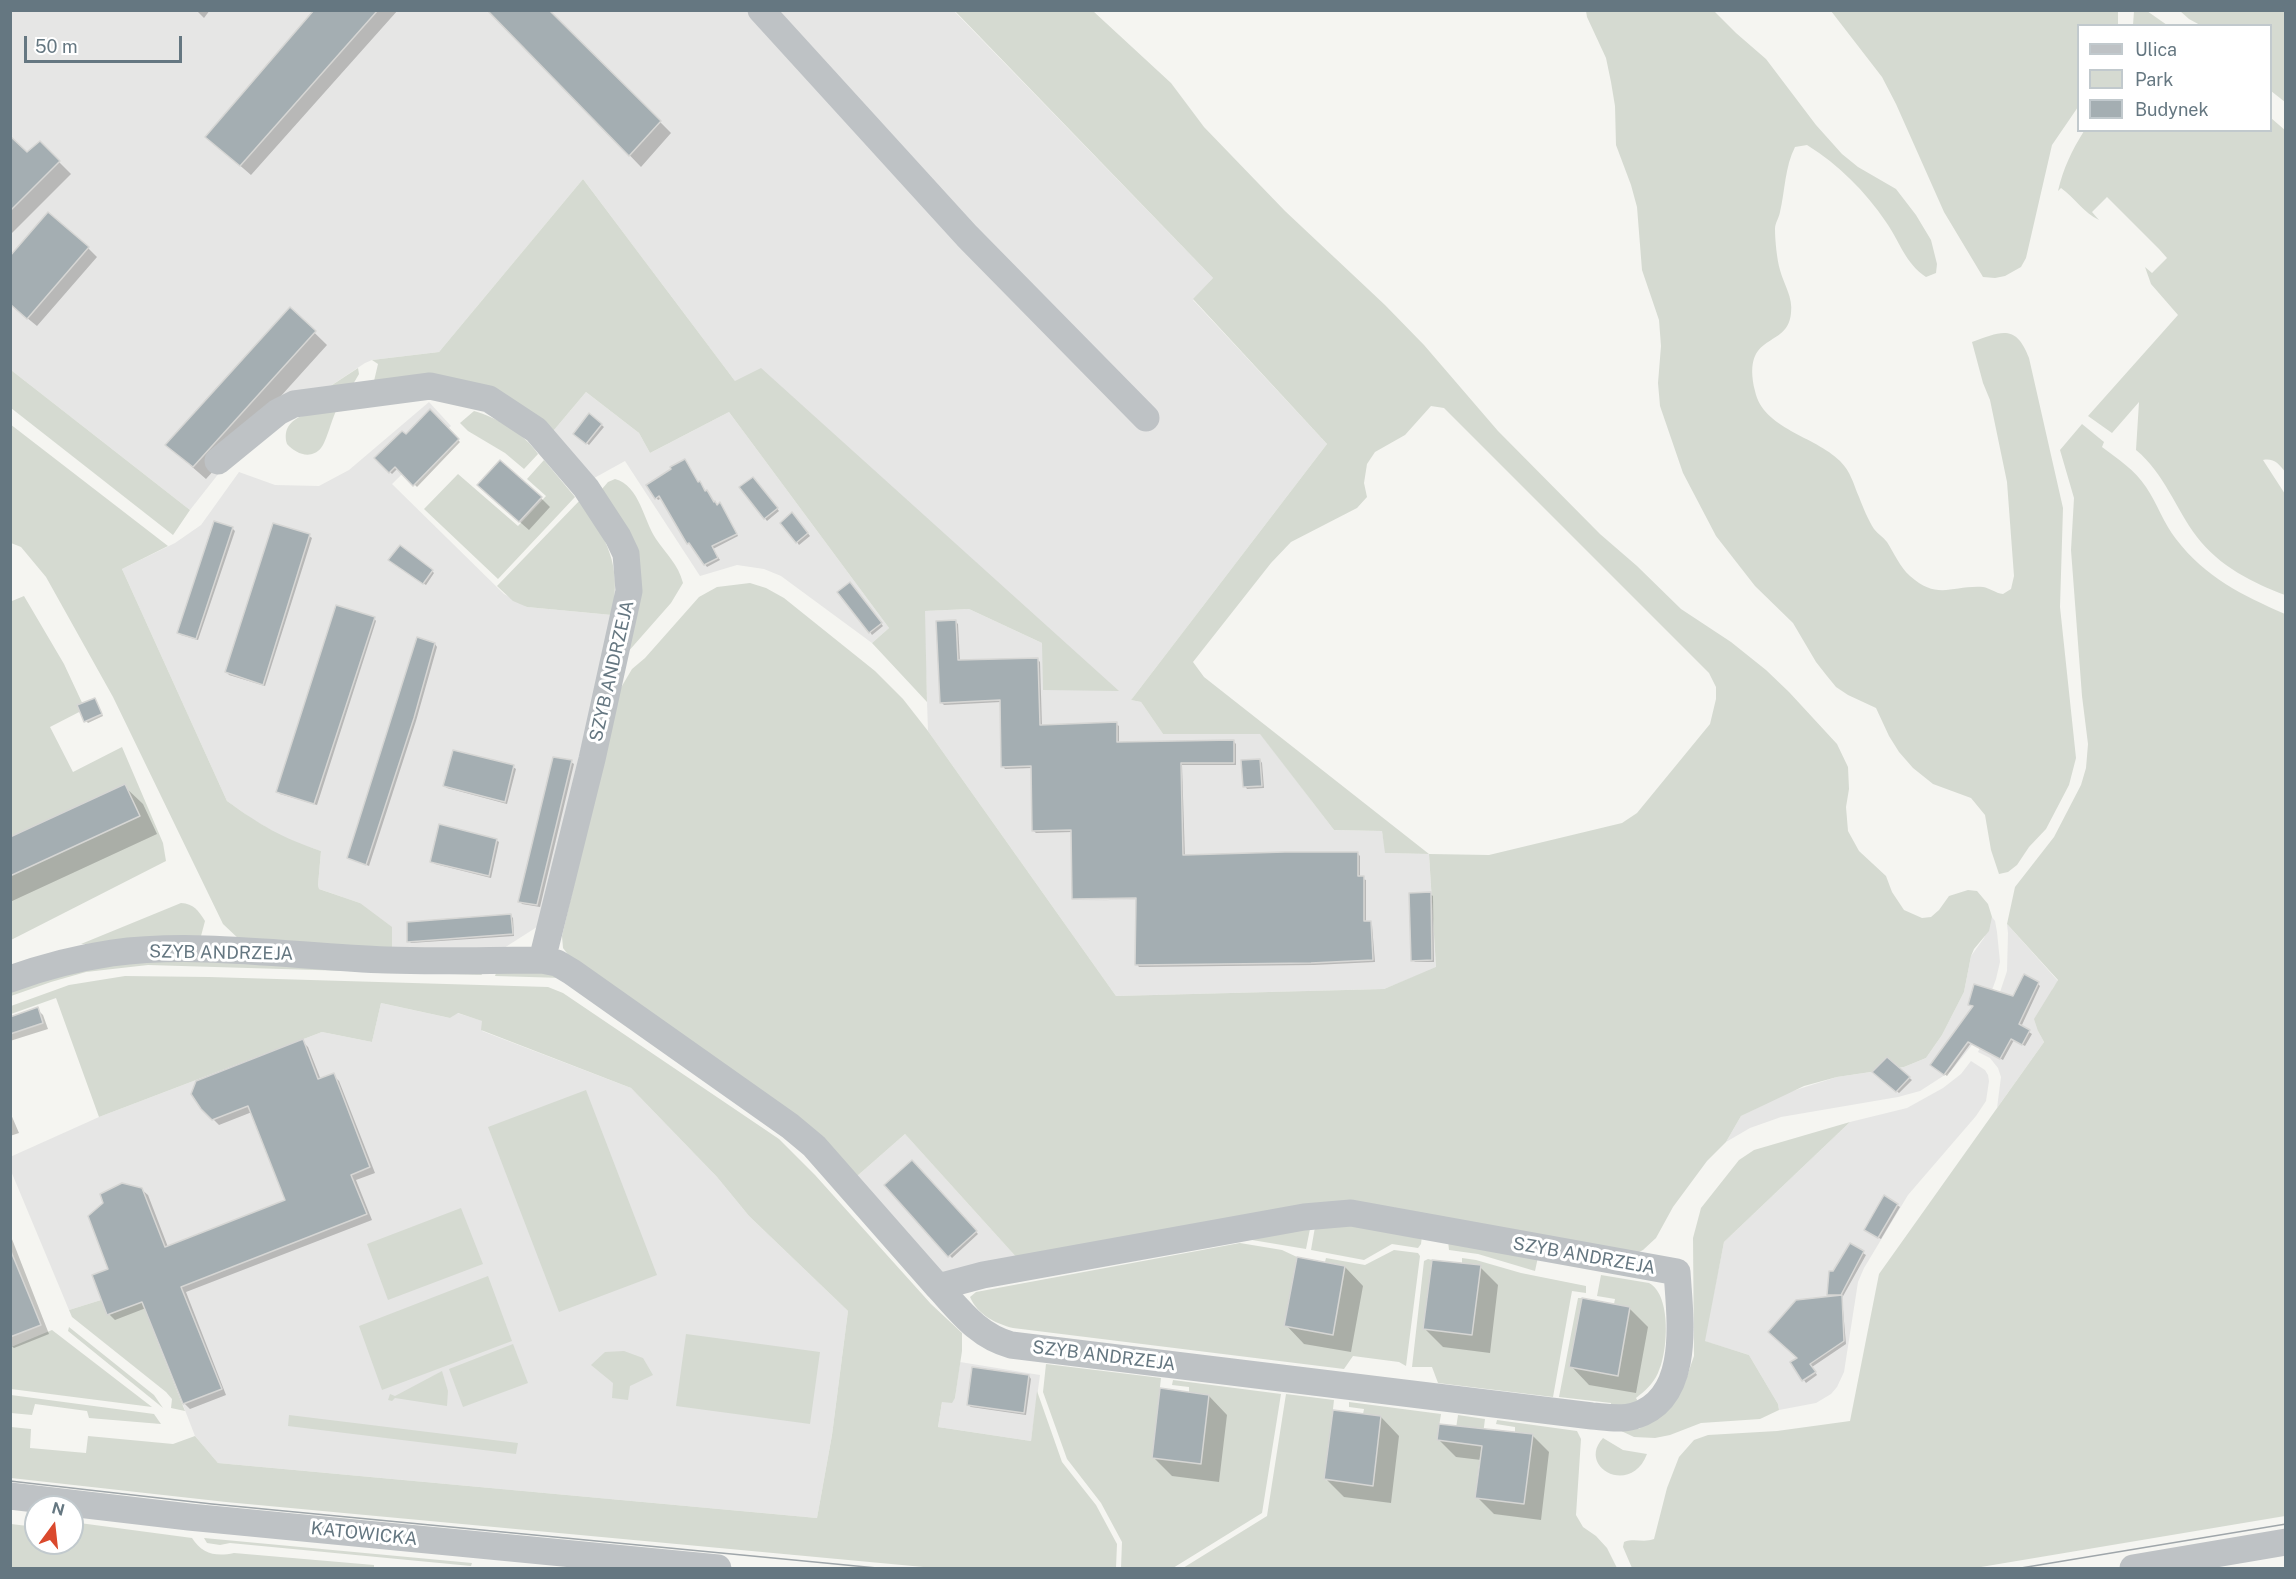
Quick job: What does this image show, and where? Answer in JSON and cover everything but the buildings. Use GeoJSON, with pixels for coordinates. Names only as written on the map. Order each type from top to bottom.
{"type":"FeatureCollection","features":[{"type":"Feature","properties":{"kind":"street"},"geometry":{"type":"LineString","coordinates":[[761,10],[967,236],[1146,418]]}},
{"type":"Feature","properties":{"kind":"street","name":"SZYB ANDRZEJA"},"geometry":{"type":"LineString","coordinates":[[218,461],[278,412],[294,404],[430,386],[489,399],[536,430],[586,488],[618,537],[626,554],[630,591],[592,759],[542,960]]}},
{"type":"Feature","properties":{"kind":"street","name":"SZYB ANDRZEJA"},"geometry":{"type":"LineString","coordinates":[[10,979],[33,971],[114,953],[164,950],[388,960],[542,960],[557,963],[790,1126],[814,1146],[938,1287],[976,1328],[996,1341],[1011,1345],[1592,1416],[1632,1417],[1657,1403],[1667,1391],[1679,1356],[1680,1315],[1677,1272],[1350,1213],[1304,1217],[982,1275],[938,1287]]}},
{"type":"Feature","properties":{"kind":"street","name":"KATOWICKA"},"geometry":{"type":"LineString","coordinates":[[10,1496],[200,1518],[718,1569]]}},
{"type":"Feature","properties":{"kind":"street"},"geometry":{"type":"LineString","coordinates":[[2133,1569],[2286,1542]]}},
{"type":"Feature","properties":{"kind":"shaded area"},"geometry":{"type":"Polygon","coordinates":[[[10,11],[954,11],[1213,278],[1193,300],[1327,444],[1131,700],[1141,702],[1163,734],[1260,733],[1334,830],[1382,831],[1386,853],[1429,854],[1436,968],[1384,989],[1116,996],[928,731],[924,611],[969,609],[1042,643],[1118,691],[735,381],[583,179],[439,352],[372,360],[365,363],[326,389],[223,468],[190,510],[11,370],[10,11]]]}},
{"type":"Feature","properties":{"kind":"shaded area"},"geometry":{"type":"Polygon","coordinates":[[[586,392],[639,433],[650,453],[729,412],[889,628],[872,643],[781,576],[764,569],[737,565],[700,576],[625,461],[587,482],[549,436],[586,392]]]}},
{"type":"Feature","properties":{"kind":"shaded area"},"geometry":{"type":"Polygon","coordinates":[[[429,402],[451,426],[392,484],[504,594],[527,607],[612,615],[540,925],[504,948],[392,949],[360,903],[319,889],[321,851],[287,840],[227,801],[122,569],[175,543],[201,525],[239,472],[275,485],[319,486],[349,470],[429,402]]]}},
{"type":"Feature","properties":{"kind":"shaded area"},"geometry":{"type":"Polygon","coordinates":[[[1992,917],[1997,932],[2000,962],[1996,979],[1972,1045],[1951,1071],[1920,1091],[1898,1097],[1781,1117],[1750,1128],[1726,1142],[1741,1116],[1786,1093],[1837,1077],[1904,1067],[1926,1058],[1942,1035],[1964,992],[1971,956],[1984,938],[1992,917]]]}},
{"type":"Feature","properties":{"kind":"shaded area"},"geometry":{"type":"Polygon","coordinates":[[[2007,924],[2058,981],[2053,988],[2038,1031],[2044,1042],[1997,1108],[2001,1077],[1998,1068],[1990,1058],[1978,1052],[2007,971],[2007,924]]]}},
{"type":"Feature","properties":{"kind":"shaded area"},"geometry":{"type":"Polygon","coordinates":[[[381,1003],[450,1018],[457,1013],[483,1021],[482,1031],[631,1088],[717,1177],[749,1216],[848,1311],[832,1435],[817,1518],[218,1463],[195,1436],[143,1302],[107,1315],[101,1300],[69,1310],[11,1171],[10,1157],[99,1117],[322,1032],[372,1042],[381,1003]]]}},
{"type":"Feature","properties":{"kind":"shaded area"},"geometry":{"type":"Polygon","coordinates":[[[1971,1061],[1985,1070],[1988,1075],[1986,1101],[1976,1116],[1908,1195],[1864,1268],[1858,1282],[1844,1372],[1837,1387],[1831,1394],[1816,1403],[1779,1410],[1778,1404],[1749,1355],[1704,1341],[1724,1242],[1850,1122],[1907,1108],[1943,1088],[1961,1074],[1971,1061]]]}},
{"type":"Feature","properties":{"kind":"shaded area"},"geometry":{"type":"Polygon","coordinates":[[[905,1134],[1018,1259],[943,1275],[856,1177],[905,1134]]]}},
{"type":"Feature","properties":{"kind":"shaded area"},"geometry":{"type":"Polygon","coordinates":[[[960,1362],[1040,1375],[1031,1441],[938,1427],[942,1402],[955,1398],[960,1362]]]}},
{"type":"Feature","properties":{"kind":"green space"},"geometry":{"type":"Polygon","coordinates":[[[954,10],[1093,11],[1171,83],[1204,127],[1285,211],[1424,345],[1498,431],[1600,534],[1681,609],[1731,642],[1766,670],[1837,744],[1848,767],[1849,789],[1846,807],[1848,831],[1859,851],[1886,876],[1892,892],[1904,910],[1922,918],[1931,917],[1949,896],[1968,890],[1977,891],[1988,904],[1992,917],[1989,931],[1974,949],[1964,992],[1942,1035],[1926,1058],[1904,1067],[1837,1077],[1804,1086],[1741,1116],[1726,1142],[1707,1161],[1673,1207],[1656,1238],[1637,1253],[1390,1207],[1018,1259],[905,1134],[856,1177],[569,956],[563,948],[562,936],[619,691],[632,669],[645,658],[699,597],[717,587],[750,583],[766,588],[784,598],[875,671],[903,699],[1116,996],[1384,989],[1436,967],[1429,854],[1385,853],[1382,831],[1334,830],[1260,734],[1163,734],[1141,702],[1131,700],[1327,444],[1193,299],[1213,278],[954,10]],[[1431,406],[1405,435],[1375,452],[1367,464],[1364,483],[1367,497],[1357,508],[1291,542],[1271,563],[1193,662],[1204,677],[1429,854],[1489,855],[1622,823],[1637,813],[1710,724],[1716,699],[1716,687],[1709,673],[1444,408],[1431,406]]]}},
{"type":"Feature","properties":{"kind":"green space"},"geometry":{"type":"Polygon","coordinates":[[[1586,11],[1714,11],[1766,59],[1816,125],[1842,154],[1858,167],[1896,189],[1931,240],[1937,264],[1936,273],[1926,277],[1903,252],[1878,211],[1851,179],[1807,145],[1795,147],[1789,162],[1775,229],[1778,261],[1789,296],[1791,313],[1788,324],[1782,332],[1759,349],[1754,358],[1752,372],[1755,391],[1760,404],[1768,414],[1791,431],[1829,452],[1844,465],[1874,529],[1887,542],[1906,572],[1920,584],[1929,588],[1945,590],[1983,587],[2003,594],[2011,589],[2014,576],[2007,482],[1990,400],[1972,342],[2007,333],[2013,335],[2024,347],[2029,358],[2063,508],[2060,607],[2076,758],[2069,785],[2046,829],[2029,847],[2017,865],[2008,872],[1999,874],[1991,850],[1985,815],[1971,798],[1933,784],[1913,768],[1889,736],[1876,708],[1836,687],[1816,662],[1793,623],[1755,586],[1716,536],[1683,473],[1660,406],[1659,320],[1642,270],[1637,207],[1616,145],[1615,106],[1606,58],[1586,11]]]}},
{"type":"Feature","properties":{"kind":"green space"},"geometry":{"type":"Polygon","coordinates":[[[1831,11],[2118,11],[2118,24],[2077,24],[2077,108],[2052,145],[2026,258],[2021,267],[2005,276],[1983,277],[1944,212],[1882,77],[1831,11]]]}},
{"type":"Feature","properties":{"kind":"green space"},"geometry":{"type":"Polygon","coordinates":[[[2134,11],[2147,11],[2166,24],[2133,24],[2134,11]]]}},
{"type":"Feature","properties":{"kind":"green space"},"geometry":{"type":"Polygon","coordinates":[[[2180,11],[2285,11],[2285,102],[2272,92],[2272,24],[2198,24],[2180,11]]]}},
{"type":"Feature","properties":{"kind":"green space"},"geometry":{"type":"Polygon","coordinates":[[[2272,119],[2286,131],[2285,472],[2276,462],[2263,460],[2285,494],[2285,595],[2261,585],[2226,565],[2197,537],[2155,470],[2136,450],[2139,402],[2112,433],[2088,416],[2178,315],[2151,284],[2145,267],[2152,273],[2167,258],[2159,249],[2107,197],[2092,212],[2099,220],[2061,188],[2058,191],[2062,175],[2083,132],[2272,132],[2272,119]]]}},
{"type":"Feature","properties":{"kind":"green space"},"geometry":{"type":"Polygon","coordinates":[[[583,179],[735,381],[761,368],[1119,691],[1043,690],[1042,643],[969,609],[925,611],[927,702],[872,643],[889,628],[729,412],[650,453],[639,433],[586,392],[549,436],[540,426],[374,381],[378,364],[372,360],[439,352],[583,179]]]}},
{"type":"Feature","properties":{"kind":"green space"},"geometry":{"type":"Polygon","coordinates":[[[358,368],[359,374],[352,386],[326,389],[358,368]]]}},
{"type":"Feature","properties":{"kind":"green space"},"geometry":{"type":"Polygon","coordinates":[[[11,370],[190,510],[173,535],[11,408],[11,370]]]}},
{"type":"Feature","properties":{"kind":"green space"},"geometry":{"type":"Polygon","coordinates":[[[338,407],[323,445],[317,452],[304,454],[295,451],[287,444],[286,434],[294,420],[311,413],[338,407]]]}},
{"type":"Feature","properties":{"kind":"green space"},"geometry":{"type":"Polygon","coordinates":[[[474,411],[509,427],[526,440],[538,454],[524,469],[505,453],[468,431],[460,423],[474,411]]]}},
{"type":"Feature","properties":{"kind":"green space"},"geometry":{"type":"Polygon","coordinates":[[[10,424],[168,546],[122,569],[227,801],[272,830],[321,851],[319,889],[360,903],[392,927],[392,949],[241,941],[223,924],[113,697],[46,577],[21,547],[11,543],[10,424]]]}},
{"type":"Feature","properties":{"kind":"green space"},"geometry":{"type":"Polygon","coordinates":[[[2082,424],[2104,442],[2102,447],[2126,465],[2142,481],[2172,533],[2188,553],[2212,575],[2226,584],[2285,614],[2285,1516],[1975,1568],[1632,1568],[1623,1547],[1624,1542],[1654,1539],[1667,1488],[1679,1457],[1694,1440],[1708,1435],[1777,1431],[1850,1421],[1879,1274],[2044,1042],[2034,1019],[2058,980],[2007,924],[2015,887],[2054,837],[2081,785],[2086,768],[2088,744],[2071,550],[2074,498],[2060,450],[2082,424]]]}},
{"type":"Feature","properties":{"kind":"green space"},"geometry":{"type":"Polygon","coordinates":[[[544,460],[575,497],[498,579],[424,509],[458,474],[518,526],[546,496],[527,479],[544,460]]]}},
{"type":"Feature","properties":{"kind":"green space"},"geometry":{"type":"Polygon","coordinates":[[[615,479],[623,483],[636,496],[656,539],[675,565],[683,583],[671,603],[627,653],[628,619],[602,489],[608,482],[615,479]]]}},
{"type":"Feature","properties":{"kind":"green space"},"geometry":{"type":"Polygon","coordinates":[[[582,498],[610,553],[615,581],[612,615],[527,607],[513,601],[497,586],[582,498]]]}},
{"type":"Feature","properties":{"kind":"green space"},"geometry":{"type":"Polygon","coordinates":[[[24,596],[64,664],[85,709],[50,727],[73,772],[122,747],[163,843],[166,861],[11,940],[10,600],[24,596]]]}},
{"type":"Feature","properties":{"kind":"green space"},"geometry":{"type":"Polygon","coordinates":[[[181,903],[195,908],[205,921],[201,936],[185,942],[81,944],[181,903]]]}},
{"type":"Feature","properties":{"kind":"green space"},"geometry":{"type":"Polygon","coordinates":[[[130,960],[479,969],[482,975],[148,965],[86,972],[11,996],[11,988],[130,960]]]}},
{"type":"Feature","properties":{"kind":"green space"},"geometry":{"type":"Polygon","coordinates":[[[497,970],[538,970],[563,978],[495,976],[497,970]]]}},
{"type":"Feature","properties":{"kind":"green space"},"geometry":{"type":"Polygon","coordinates":[[[125,976],[548,987],[563,993],[779,1139],[815,1175],[931,1304],[962,1333],[962,1351],[955,1398],[952,1403],[942,1402],[938,1427],[1031,1441],[1037,1391],[1062,1462],[1096,1505],[1117,1544],[1116,1568],[934,1568],[226,1502],[11,1478],[11,1427],[31,1429],[30,1448],[86,1453],[88,1436],[173,1444],[195,1436],[218,1463],[817,1518],[832,1435],[848,1311],[749,1216],[717,1177],[631,1088],[481,1030],[482,1021],[458,1013],[450,1018],[381,1003],[372,1042],[322,1032],[99,1117],[56,998],[11,1014],[11,1006],[69,985],[125,976]]]}},
{"type":"Feature","properties":{"kind":"green space"},"geometry":{"type":"Polygon","coordinates":[[[586,1090],[657,1275],[559,1312],[488,1127],[586,1090]]]}},
{"type":"Feature","properties":{"kind":"green space"},"geometry":{"type":"Polygon","coordinates":[[[1850,1122],[1724,1242],[1705,1341],[1749,1355],[1778,1404],[1779,1410],[1760,1419],[1701,1423],[1655,1438],[1634,1437],[1617,1429],[1639,1429],[1666,1410],[1685,1382],[1694,1356],[1693,1238],[1701,1208],[1739,1160],[1754,1150],[1850,1122]]]}},
{"type":"Feature","properties":{"kind":"green space"},"geometry":{"type":"Polygon","coordinates":[[[461,1208],[483,1264],[388,1300],[367,1244],[461,1208]]]}},
{"type":"Feature","properties":{"kind":"green space"},"geometry":{"type":"Polygon","coordinates":[[[1341,1224],[1422,1236],[1421,1244],[1418,1248],[1392,1244],[1364,1260],[1311,1250],[1315,1227],[1341,1224]]]}},
{"type":"Feature","properties":{"kind":"green space"},"geometry":{"type":"Polygon","coordinates":[[[1310,1229],[1306,1249],[1240,1238],[1310,1229]]]}},
{"type":"Feature","properties":{"kind":"green space"},"geometry":{"type":"Polygon","coordinates":[[[1448,1241],[1538,1257],[1535,1271],[1478,1254],[1449,1250],[1448,1241]]]}},
{"type":"Feature","properties":{"kind":"green space"},"geometry":{"type":"Polygon","coordinates":[[[1240,1243],[1282,1250],[1297,1257],[1284,1326],[1333,1334],[1345,1266],[1325,1262],[1326,1258],[1365,1265],[1394,1250],[1418,1253],[1420,1256],[1406,1366],[1399,1362],[1353,1356],[1344,1369],[1013,1328],[988,1317],[977,1308],[970,1297],[976,1292],[1240,1243]]]}},
{"type":"Feature","properties":{"kind":"green space"},"geometry":{"type":"Polygon","coordinates":[[[1462,1258],[1586,1286],[1586,1293],[1572,1291],[1553,1397],[1438,1383],[1432,1367],[1412,1367],[1424,1261],[1432,1260],[1423,1329],[1472,1335],[1480,1266],[1462,1263],[1462,1258]]]}},
{"type":"Feature","properties":{"kind":"green space"},"geometry":{"type":"Polygon","coordinates":[[[1601,1275],[1649,1283],[1662,1299],[1666,1325],[1664,1352],[1656,1377],[1636,1398],[1639,1403],[1611,1408],[1611,1403],[1559,1397],[1578,1298],[1582,1298],[1569,1367],[1618,1375],[1630,1308],[1614,1304],[1615,1299],[1597,1296],[1601,1275]]]}},
{"type":"Feature","properties":{"kind":"green space"},"geometry":{"type":"Polygon","coordinates":[[[488,1276],[512,1341],[382,1390],[359,1326],[488,1276]]]}},
{"type":"Feature","properties":{"kind":"green space"},"geometry":{"type":"Polygon","coordinates":[[[101,1300],[108,1315],[142,1302],[185,1411],[171,1408],[172,1399],[166,1392],[72,1317],[69,1310],[101,1300]]]}},
{"type":"Feature","properties":{"kind":"green space"},"geometry":{"type":"Polygon","coordinates":[[[69,1327],[154,1395],[163,1408],[68,1331],[69,1327]]]}},
{"type":"Feature","properties":{"kind":"green space"},"geometry":{"type":"Polygon","coordinates":[[[52,1330],[152,1407],[11,1389],[11,1347],[52,1330]]]}},
{"type":"Feature","properties":{"kind":"green space"},"geometry":{"type":"Polygon","coordinates":[[[686,1334],[820,1352],[810,1424],[676,1406],[686,1334]]]}},
{"type":"Feature","properties":{"kind":"green space"},"geometry":{"type":"Polygon","coordinates":[[[513,1344],[528,1383],[463,1407],[449,1369],[513,1344]]]}},
{"type":"Feature","properties":{"kind":"green space"},"geometry":{"type":"Polygon","coordinates":[[[624,1351],[643,1358],[653,1375],[630,1386],[628,1400],[612,1398],[613,1383],[591,1365],[605,1352],[624,1351]]]}},
{"type":"Feature","properties":{"kind":"green space"},"geometry":{"type":"Polygon","coordinates":[[[1046,1364],[1161,1378],[1152,1458],[1201,1464],[1209,1395],[1189,1392],[1189,1387],[1172,1385],[1173,1380],[1281,1394],[1262,1513],[1173,1568],[1121,1568],[1122,1542],[1101,1503],[1067,1459],[1043,1392],[1046,1364]]]}},
{"type":"Feature","properties":{"kind":"green space"},"geometry":{"type":"Polygon","coordinates":[[[442,1371],[448,1391],[447,1406],[395,1398],[392,1401],[388,1400],[390,1394],[395,1396],[442,1371]]]}},
{"type":"Feature","properties":{"kind":"green space"},"geometry":{"type":"Polygon","coordinates":[[[1286,1394],[1334,1400],[1325,1480],[1373,1485],[1381,1416],[1363,1414],[1364,1409],[1349,1407],[1349,1402],[1441,1414],[1437,1440],[1454,1442],[1458,1415],[1485,1419],[1475,1497],[1524,1504],[1533,1434],[1515,1432],[1515,1427],[1496,1424],[1497,1420],[1577,1431],[1581,1439],[1576,1515],[1583,1527],[1607,1548],[1617,1568],[1183,1568],[1267,1516],[1286,1394]]]}},
{"type":"Feature","properties":{"kind":"green space"},"geometry":{"type":"Polygon","coordinates":[[[11,1395],[154,1414],[161,1424],[89,1418],[87,1411],[35,1404],[32,1415],[11,1413],[11,1395]]]}},
{"type":"Feature","properties":{"kind":"green space"},"geometry":{"type":"Polygon","coordinates":[[[289,1415],[518,1443],[516,1454],[288,1426],[289,1415]]]}},
{"type":"Feature","properties":{"kind":"green space"},"geometry":{"type":"Polygon","coordinates":[[[1603,1438],[1623,1450],[1647,1454],[1639,1467],[1630,1474],[1609,1473],[1596,1459],[1596,1449],[1603,1438]]]}},
{"type":"Feature","properties":{"kind":"green space"},"geometry":{"type":"Polygon","coordinates":[[[11,1524],[24,1526],[24,1555],[84,1555],[84,1524],[192,1538],[205,1551],[221,1555],[234,1553],[374,1565],[374,1568],[11,1568],[11,1524]]]}},
{"type":"Feature","properties":{"kind":"green space"},"geometry":{"type":"Polygon","coordinates":[[[204,1538],[472,1563],[471,1566],[230,1543],[220,1545],[207,1543],[204,1538]]]}},
{"type":"Feature","properties":{"kind":"tram line"},"geometry":{"type":"LineString","coordinates":[[10,1481],[212,1504],[877,1568]]}},
{"type":"Feature","properties":{"kind":"tram line"},"geometry":{"type":"LineString","coordinates":[[2021,1568],[2286,1524]]}}]}
